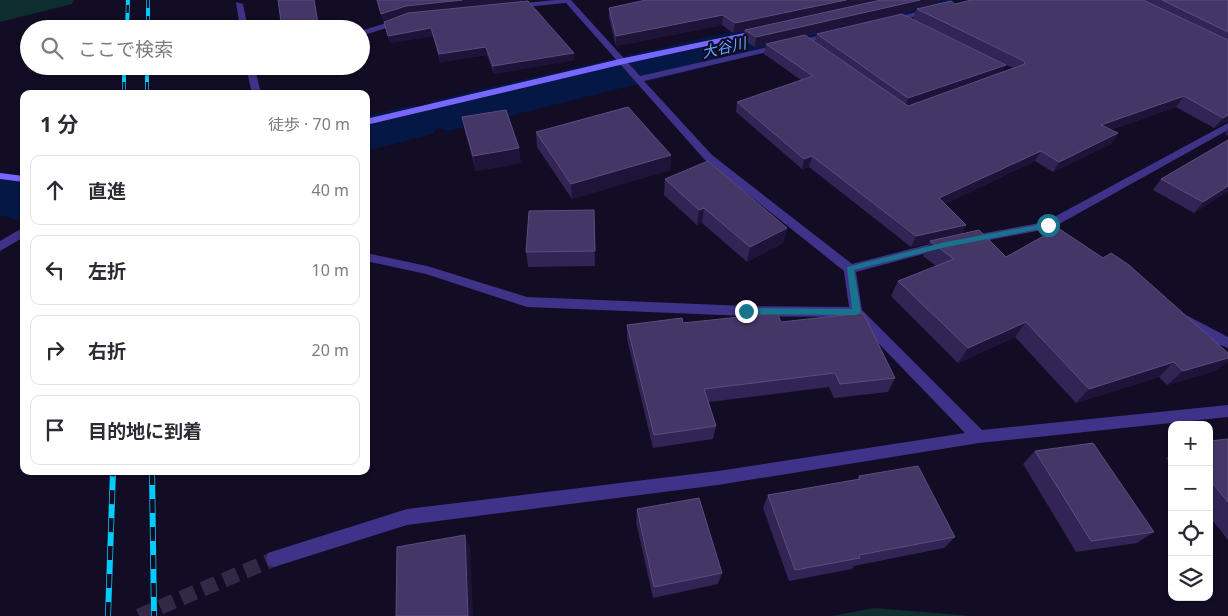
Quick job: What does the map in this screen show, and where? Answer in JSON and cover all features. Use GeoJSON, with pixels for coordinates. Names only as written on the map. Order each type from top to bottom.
{"type":"FeatureCollection","features":[{"type":"Feature","properties":{"kind":"street"},"geometry":{"type":"LineString","coordinates":[[502,8],[568,1],[624,60],[708,157],[850,268],[856,312],[979,437]]}},
{"type":"Feature","properties":{"kind":"street"},"geometry":{"type":"LineString","coordinates":[[239,4],[242,20]]}},
{"type":"Feature","properties":{"kind":"street"},"geometry":{"type":"LineString","coordinates":[[881,22],[939,9]]}},
{"type":"Feature","properties":{"kind":"street"},"geometry":{"type":"LineString","coordinates":[[370,31],[408,17]]}},
{"type":"Feature","properties":{"kind":"street"},"geometry":{"type":"LineString","coordinates":[[900,18],[918,26]]}},
{"type":"Feature","properties":{"kind":"street"},"geometry":{"type":"LineString","coordinates":[[370,121],[624,60],[766,30]]}},
{"type":"Feature","properties":{"kind":"street"},"geometry":{"type":"LineString","coordinates":[[640,79],[808,43],[842,31]]}},
{"type":"Feature","properties":{"kind":"street"},"geometry":{"type":"LineString","coordinates":[[253,75],[256,90]]}},
{"type":"Feature","properties":{"kind":"street"},"geometry":{"type":"LineString","coordinates":[[850,268],[946,244],[1052,228],[1228,126]]}},
{"type":"Feature","properties":{"kind":"street"},"geometry":{"type":"LineString","coordinates":[[0,176],[20,178]]}},
{"type":"Feature","properties":{"kind":"street"},"geometry":{"type":"LineString","coordinates":[[0,247],[20,234]]}},
{"type":"Feature","properties":{"kind":"street"},"geometry":{"type":"LineString","coordinates":[[370,258],[427,270],[527,302],[746,311],[856,312]]}},
{"type":"Feature","properties":{"kind":"street"},"geometry":{"type":"LineString","coordinates":[[1176,313],[1209,335],[1228,343]]}},
{"type":"Feature","properties":{"kind":"street"},"geometry":{"type":"LineString","coordinates":[[274,559],[407,517],[718,478],[979,437],[1228,411]]}},
{"type":"Feature","properties":{"kind":"green space"},"geometry":{"type":"Polygon","coordinates":[[[0,0],[74,0],[72,4],[0,22],[0,0]]]}},
{"type":"Feature","properties":{"kind":"green space"},"geometry":{"type":"Polygon","coordinates":[[[874,608],[972,616],[832,616],[874,608]]]}},
{"type":"Feature","properties":{"kind":"building"},"geometry":{"type":"Polygon","coordinates":[[[278,0],[314,0],[317,20],[281,20],[278,0]]]}},
{"type":"Feature","properties":{"kind":"building"},"geometry":{"type":"Polygon","coordinates":[[[377,0],[462,0],[406,6],[381,14],[377,0]]]}},
{"type":"Feature","properties":{"kind":"building"},"geometry":{"type":"Polygon","coordinates":[[[646,0],[846,0],[735,23],[723,15],[616,36],[609,8],[646,0]]]}},
{"type":"Feature","properties":{"kind":"building"},"geometry":{"type":"Polygon","coordinates":[[[881,0],[920,0],[756,37],[745,30],[881,0]]]}},
{"type":"Feature","properties":{"kind":"building"},"geometry":{"type":"Polygon","coordinates":[[[971,0],[1143,0],[1228,40],[1228,115],[1223,118],[1184,96],[1101,125],[1118,133],[1059,162],[1041,151],[939,198],[966,225],[916,236],[812,156],[804,159],[737,102],[813,76],[766,44],[805,35],[908,106],[1025,64],[1024,61],[917,9],[951,1],[955,4],[971,0]]]}},
{"type":"Feature","properties":{"kind":"building"},"geometry":{"type":"Polygon","coordinates":[[[1162,0],[1228,0],[1228,32],[1162,0]]]}},
{"type":"Feature","properties":{"kind":"building"},"geometry":{"type":"Polygon","coordinates":[[[528,1],[574,53],[493,66],[486,47],[439,54],[431,28],[388,36],[384,22],[408,13],[528,1]]]}},
{"type":"Feature","properties":{"kind":"building"},"geometry":{"type":"Polygon","coordinates":[[[902,14],[1006,65],[908,98],[817,34],[902,14]]]}},
{"type":"Feature","properties":{"kind":"building"},"geometry":{"type":"Polygon","coordinates":[[[628,107],[671,155],[571,184],[536,132],[628,107]]]}},
{"type":"Feature","properties":{"kind":"building"},"geometry":{"type":"Polygon","coordinates":[[[506,110],[519,148],[473,156],[462,117],[506,110]]]}},
{"type":"Feature","properties":{"kind":"building"},"geometry":{"type":"Polygon","coordinates":[[[1228,140],[1228,186],[1203,202],[1161,179],[1228,140]]]}},
{"type":"Feature","properties":{"kind":"building"},"geometry":{"type":"Polygon","coordinates":[[[708,161],[787,228],[750,247],[704,208],[699,210],[665,179],[708,161]]]}},
{"type":"Feature","properties":{"kind":"building"},"geometry":{"type":"Polygon","coordinates":[[[594,210],[595,251],[526,252],[529,211],[594,210]]]}},
{"type":"Feature","properties":{"kind":"building"},"geometry":{"type":"Polygon","coordinates":[[[1058,228],[1103,258],[1111,253],[1129,265],[1228,353],[1228,358],[1183,371],[1174,362],[1089,389],[1026,322],[968,348],[898,281],[954,259],[930,241],[979,230],[1006,257],[1058,228]]]}},
{"type":"Feature","properties":{"kind":"building"},"geometry":{"type":"Polygon","coordinates":[[[777,313],[781,322],[863,313],[895,378],[840,384],[835,373],[704,389],[716,426],[654,435],[627,325],[682,318],[683,323],[777,313]]]}},
{"type":"Feature","properties":{"kind":"building"},"geometry":{"type":"Polygon","coordinates":[[[1228,439],[1228,502],[1213,484],[1213,441],[1228,439]]]}},
{"type":"Feature","properties":{"kind":"building"},"geometry":{"type":"Polygon","coordinates":[[[1093,443],[1154,532],[1091,541],[1035,451],[1093,443]]]}},
{"type":"Feature","properties":{"kind":"building"},"geometry":{"type":"Polygon","coordinates":[[[918,466],[955,537],[859,555],[860,558],[795,570],[768,495],[860,479],[859,476],[918,466]]]}},
{"type":"Feature","properties":{"kind":"building"},"geometry":{"type":"Polygon","coordinates":[[[699,498],[722,573],[654,587],[637,509],[699,498]]]}},
{"type":"Feature","properties":{"kind":"building"},"geometry":{"type":"Polygon","coordinates":[[[465,535],[468,616],[396,616],[397,547],[465,535]]]}},
{"type":"Feature","properties":{"kind":"waterway","name":"大谷川"},"geometry":{"type":"LineString","coordinates":[[635,69],[930,0]]}},
{"type":"Feature","properties":{"kind":"waterway","name":"大谷川"},"geometry":{"type":"LineString","coordinates":[[449,114],[615,73]]}},
{"type":"Feature","properties":{"kind":"waterway","name":"大谷川"},"geometry":{"type":"LineString","coordinates":[[370,133],[413,122]]}},
{"type":"Feature","properties":{"kind":"waterway","name":"大谷川"},"geometry":{"type":"LineString","coordinates":[[0,192],[20,200]]}},
{"type":"Feature","properties":{"kind":"tunnel"},"geometry":{"type":"LineString","coordinates":[[139,616],[274,559]]}},
{"type":"Feature","properties":{"kind":"railway"},"geometry":{"type":"LineString","coordinates":[[127,20],[128,0]]}},
{"type":"Feature","properties":{"kind":"railway"},"geometry":{"type":"LineString","coordinates":[[148,0],[148,20]]}},
{"type":"Feature","properties":{"kind":"railway"},"geometry":{"type":"LineString","coordinates":[[124,75],[124,90]]}},
{"type":"Feature","properties":{"kind":"railway"},"geometry":{"type":"LineString","coordinates":[[147,75],[147,90]]}},
{"type":"Feature","properties":{"kind":"railway"},"geometry":{"type":"LineString","coordinates":[[108,616],[113,475]]}},
{"type":"Feature","properties":{"kind":"railway"},"geometry":{"type":"LineString","coordinates":[[152,475],[154,616]]}},
{"type":"Feature","properties":{"kind":"route"},"geometry":{"type":"LineString","coordinates":[[746,311],[856,312],[850,268],[946,244],[1048,225]]}}]}
